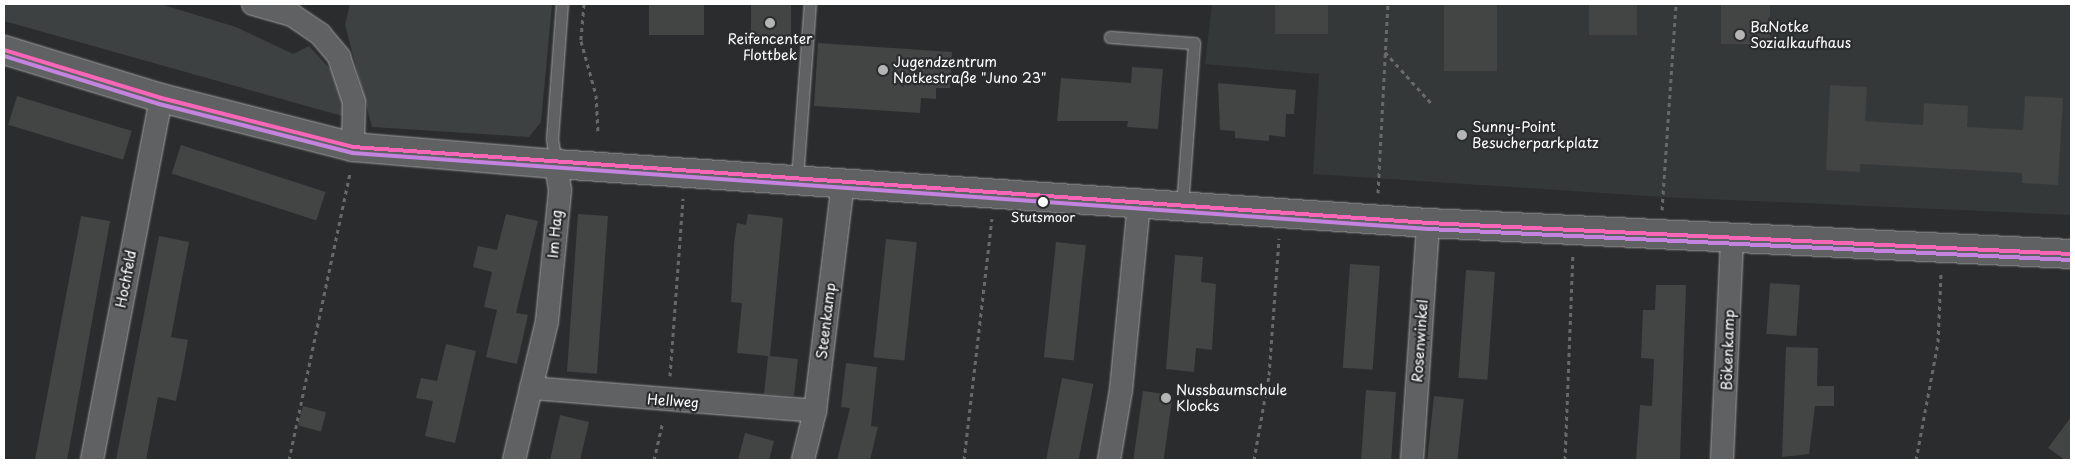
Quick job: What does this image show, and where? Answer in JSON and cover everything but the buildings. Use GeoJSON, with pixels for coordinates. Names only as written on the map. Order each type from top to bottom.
{"type":"FeatureCollection","features":[{"type":"Feature","properties":{"kind":"street"},"geometry":{"type":"LineString","coordinates":[[253,4],[292,15],[320,34],[339,57],[354,102],[352,160]]}},
{"type":"Feature","properties":{"kind":"street"},"geometry":{"type":"LineString","coordinates":[[4,50],[161,98],[352,160],[556,164],[1428,223],[1732,240],[2071,254]]}},
{"type":"Feature","properties":{"kind":"street","name":"Hochfeld"},"geometry":{"type":"LineString","coordinates":[[92,460],[161,98]]}},
{"type":"Feature","properties":{"kind":"street","name":"Im Hag"},"geometry":{"type":"LineString","coordinates":[[514,460],[547,321],[560,190],[556,164]]}},
{"type":"Feature","properties":{"kind":"street","name":"Steenkamp"},"geometry":{"type":"LineString","coordinates":[[803,460],[815,411],[843,182]]}},
{"type":"Feature","properties":{"kind":"street"},"geometry":{"type":"LineString","coordinates":[[1109,460],[1121,390],[1139,202]]}},
{"type":"Feature","properties":{"kind":"street","name":"Rosenwinkel"},"geometry":{"type":"LineString","coordinates":[[1412,460],[1428,223]]}},
{"type":"Feature","properties":{"kind":"street","name":"Bökenkamp"},"geometry":{"type":"LineString","coordinates":[[1722,460],[1732,240]]}},
{"type":"Feature","properties":{"kind":"street","name":"Hellweg"},"geometry":{"type":"LineString","coordinates":[[531,388],[668,401],[815,411]]}},
{"type":"Feature","properties":{"kind":"lane","name":"Im Hag"},"geometry":{"type":"LineString","coordinates":[[556,164],[552,139],[562,4]]}},
{"type":"Feature","properties":{"kind":"lane"},"geometry":{"type":"LineString","coordinates":[[797,179],[810,4]]}},
{"type":"Feature","properties":{"kind":"lane"},"geometry":{"type":"LineString","coordinates":[[1110,37],[1194,44],[1182,205]]}},
{"type":"Feature","properties":{"kind":"path"},"geometry":{"type":"LineString","coordinates":[[584,4],[581,40],[596,95],[598,132]]}},
{"type":"Feature","properties":{"kind":"path"},"geometry":{"type":"LineString","coordinates":[[1377,219],[1388,4]]}},
{"type":"Feature","properties":{"kind":"path"},"geometry":{"type":"LineString","coordinates":[[1661,235],[1676,5]]}},
{"type":"Feature","properties":{"kind":"path"},"geometry":{"type":"LineString","coordinates":[[1385,51],[1432,104]]}},
{"type":"Feature","properties":{"kind":"path"},"geometry":{"type":"LineString","coordinates":[[289,460],[352,160]]}},
{"type":"Feature","properties":{"kind":"path"},"geometry":{"type":"LineString","coordinates":[[654,460],[668,401],[683,198]]}},
{"type":"Feature","properties":{"kind":"path"},"geometry":{"type":"LineString","coordinates":[[964,460],[992,218]]}},
{"type":"Feature","properties":{"kind":"path"},"geometry":{"type":"LineString","coordinates":[[1254,460],[1269,375],[1279,238]]}},
{"type":"Feature","properties":{"kind":"path"},"geometry":{"type":"LineString","coordinates":[[1565,460],[1573,255]]}},
{"type":"Feature","properties":{"kind":"path"},"geometry":{"type":"LineString","coordinates":[[1916,460],[1938,342],[1941,274]]}},
{"type":"Feature","properties":{"kind":"shaded area"},"geometry":{"type":"Polygon","coordinates":[[[4,4],[160,4],[236,27],[293,54],[309,46],[343,83],[346,117],[4,21],[4,4]]]}},
{"type":"Feature","properties":{"kind":"shaded area"},"geometry":{"type":"Polygon","coordinates":[[[350,4],[552,4],[541,122],[529,137],[372,127],[345,25],[350,4]]]}},
{"type":"Feature","properties":{"kind":"shaded area"},"geometry":{"type":"Polygon","coordinates":[[[1212,4],[2071,4],[2071,215],[1663,197],[1313,174],[1319,74],[1205,64],[1212,4]]]}},
{"type":"Feature","properties":{"kind":"transit line"},"geometry":{"type":"LineString","coordinates":[[4,50],[161,98],[353,147],[1428,223],[2071,254]]}},
{"type":"Feature","properties":{"kind":"transit line"},"geometry":{"type":"LineString","coordinates":[[4,56],[159,104],[352,153],[1428,229],[2071,260]]}},
{"type":"Feature","properties":{"kind":"place","name":"Reifencenter Flottbek"},"geometry":{"type":"Point","coordinates":[770,23]}},
{"type":"Feature","properties":{"kind":"place","name":"BaNotke Sozialkaufhaus"},"geometry":{"type":"Point","coordinates":[1740,35]}},
{"type":"Feature","properties":{"kind":"place","name":"Jugendzentrum Notkestraße \"Juno 23\""},"geometry":{"type":"Point","coordinates":[883,70]}},
{"type":"Feature","properties":{"kind":"place","name":"Sunny-Point Besucherparkplatz"},"geometry":{"type":"Point","coordinates":[1462,135]}},
{"type":"Feature","properties":{"kind":"place","name":"Stutsmoor"},"geometry":{"type":"Point","coordinates":[1043,202]}},
{"type":"Feature","properties":{"kind":"place","name":"Nussbaumschule Klocks"},"geometry":{"type":"Point","coordinates":[1166,398]}}]}
